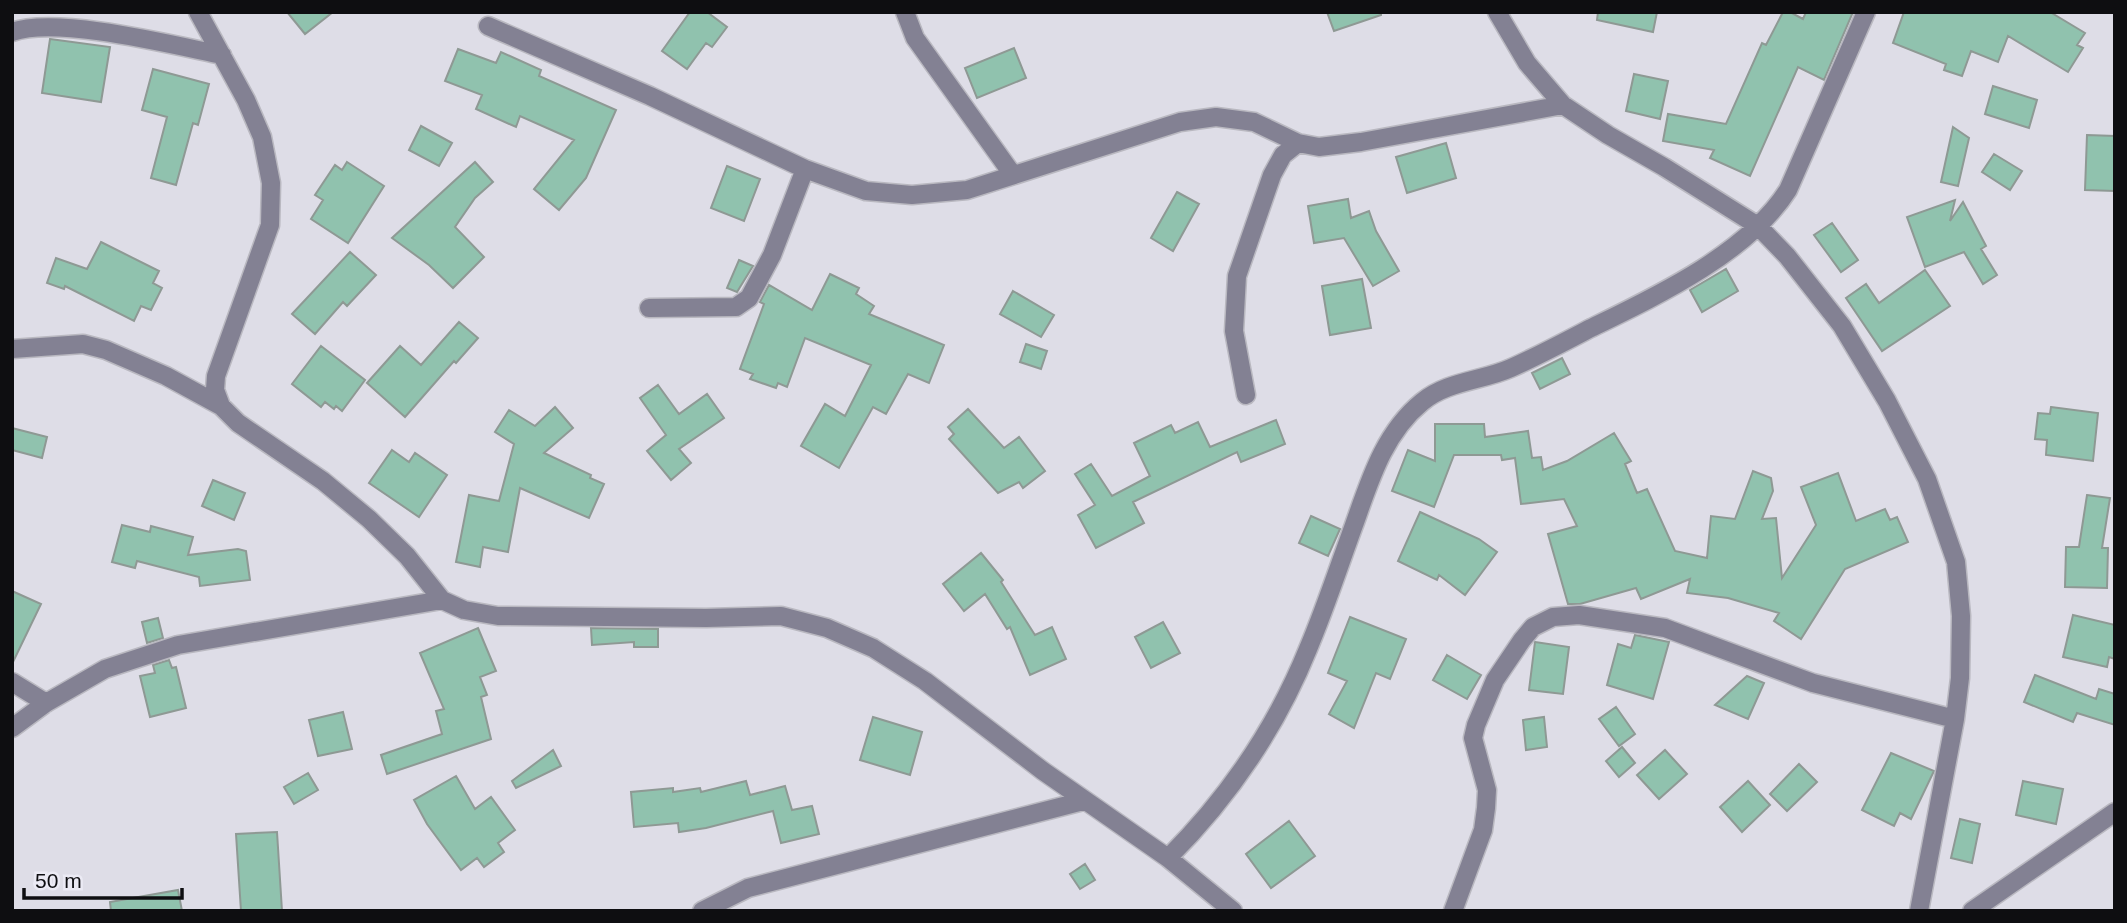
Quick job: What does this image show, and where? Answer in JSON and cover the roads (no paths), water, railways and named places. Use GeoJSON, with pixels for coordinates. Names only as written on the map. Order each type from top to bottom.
{"type":"FeatureCollection","features":[{"type":"Feature","properties":{"kind":"street"},"geometry":{"type":"LineString","coordinates":[[198,12],[246,100],[262,137],[271,183],[270,225],[216,376],[215,390],[221,406]]}},
{"type":"Feature","properties":{"kind":"street"},"geometry":{"type":"LineString","coordinates":[[905,12],[915,38],[1013,175]]}},
{"type":"Feature","properties":{"kind":"street"},"geometry":{"type":"LineString","coordinates":[[1497,12],[1527,63],[1563,104],[1608,135],[1758,226],[1787,256],[1842,326],[1887,401],[1927,479],[1956,562],[1961,628],[1960,678],[1955,719],[1919,911]]}},
{"type":"Feature","properties":{"kind":"street"},"geometry":{"type":"LineString","coordinates":[[1168,858],[1240,776],[1280,710],[1308,650],[1374,469],[1393,432],[1423,401],[1458,383],[1508,369],[1632,308],[1705,267],[1775,211],[1788,191],[1866,12]]}},
{"type":"Feature","properties":{"kind":"street"},"geometry":{"type":"LineString","coordinates":[[488,26],[650,96],[805,169],[866,191],[912,195],[967,190],[1180,122],[1216,117],[1254,122],[1298,142],[1318,147],[1361,142],[1563,104]]}},
{"type":"Feature","properties":{"kind":"street"},"geometry":{"type":"LineString","coordinates":[[12,32],[56,28],[122,36],[222,55]]}},
{"type":"Feature","properties":{"kind":"street"},"geometry":{"type":"LineString","coordinates":[[1246,395],[1234,331],[1237,276],[1272,175],[1283,155],[1298,142]]}},
{"type":"Feature","properties":{"kind":"street"},"geometry":{"type":"LineString","coordinates":[[649,308],[736,307],[749,298],[772,255],[805,169]]}},
{"type":"Feature","properties":{"kind":"street"},"geometry":{"type":"LineString","coordinates":[[12,349],[83,344],[106,350],[166,376],[221,406],[237,423],[323,481],[369,519],[407,556],[442,600],[464,610],[498,616],[781,616],[827,628],[873,648],[925,681],[1083,801],[1168,858],[1233,911]]}},
{"type":"Feature","properties":{"kind":"street"},"geometry":{"type":"LineString","coordinates":[[12,728],[46,703],[104,669],[178,645],[442,600]]}},
{"type":"Feature","properties":{"kind":"street"},"geometry":{"type":"LineString","coordinates":[[1453,911],[1483,830],[1486,808],[1487,790],[1473,738],[1476,725],[1495,680],[1522,640],[1533,627],[1553,617],[1579,615],[1665,628],[1813,683],[1955,719]]}},
{"type":"Feature","properties":{"kind":"street"},"geometry":{"type":"LineString","coordinates":[[12,682],[46,703]]}},
{"type":"Feature","properties":{"kind":"street"},"geometry":{"type":"LineString","coordinates":[[702,911],[748,888],[1083,801]]}},
{"type":"Feature","properties":{"kind":"street"},"geometry":{"type":"LineString","coordinates":[[1972,911],[2115,812]]}}]}
